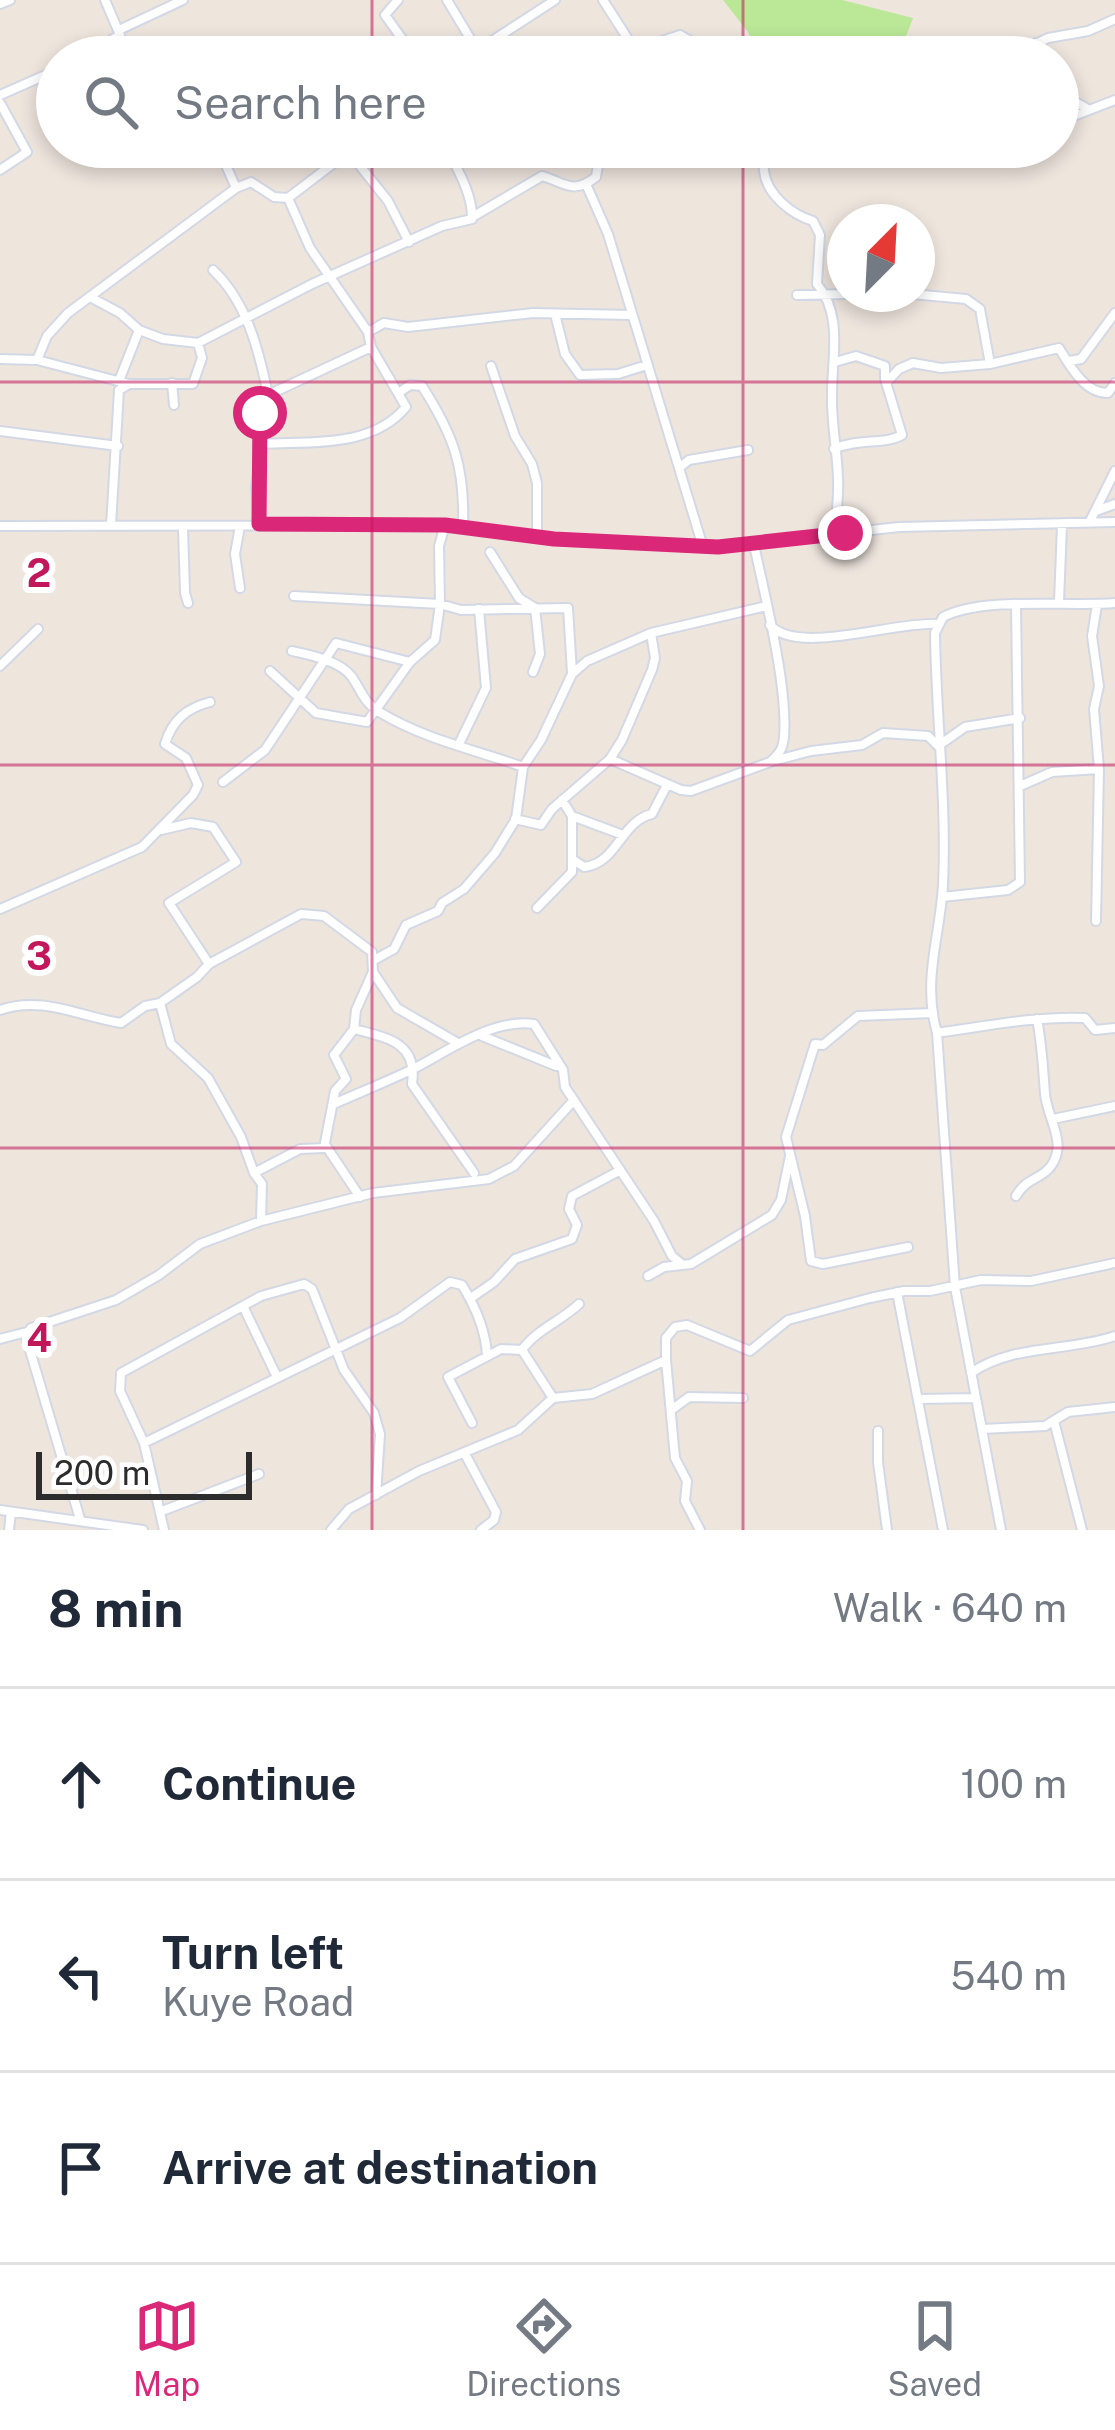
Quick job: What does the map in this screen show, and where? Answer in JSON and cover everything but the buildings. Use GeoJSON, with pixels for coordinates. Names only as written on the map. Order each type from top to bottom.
{"type":"FeatureCollection","features":[{"type":"Feature","properties":{"kind":"street"},"geometry":{"type":"LineString","coordinates":[[0,3],[10,0]]}},
{"type":"Feature","properties":{"kind":"street"},"geometry":{"type":"LineString","coordinates":[[105,0],[121,29]]}},
{"type":"Feature","properties":{"kind":"street"},"geometry":{"type":"LineString","coordinates":[[118,36],[121,29],[182,0]]}},
{"type":"Feature","properties":{"kind":"street"},"geometry":{"type":"LineString","coordinates":[[398,0],[385,15],[400,36]]}},
{"type":"Feature","properties":{"kind":"street"},"geometry":{"type":"LineString","coordinates":[[447,0],[469,36]]}},
{"type":"Feature","properties":{"kind":"street"},"geometry":{"type":"LineString","coordinates":[[499,36],[555,0]]}},
{"type":"Feature","properties":{"kind":"street"},"geometry":{"type":"LineString","coordinates":[[603,0],[626,36]]}},
{"type":"Feature","properties":{"kind":"street"},"geometry":{"type":"LineString","coordinates":[[1059,36],[1115,19]]}},
{"type":"Feature","properties":{"kind":"street"},"geometry":{"type":"LineString","coordinates":[[0,170],[27,152],[0,99],[36,81]]}},
{"type":"Feature","properties":{"kind":"street"},"geometry":{"type":"LineString","coordinates":[[1079,112],[1115,100]]}},
{"type":"Feature","properties":{"kind":"street"},"geometry":{"type":"LineString","coordinates":[[1079,104],[1086,108]]}},
{"type":"Feature","properties":{"kind":"street"},"geometry":{"type":"LineString","coordinates":[[227,168],[236,188]]}},
{"type":"Feature","properties":{"kind":"street"},"geometry":{"type":"LineString","coordinates":[[37,360],[55,327],[236,188],[251,182],[274,197],[288,198],[327,168]]}},
{"type":"Feature","properties":{"kind":"street"},"geometry":{"type":"LineString","coordinates":[[365,168],[409,242]]}},
{"type":"Feature","properties":{"kind":"street"},"geometry":{"type":"LineString","coordinates":[[455,168],[474,216]]}},
{"type":"Feature","properties":{"kind":"street"},"geometry":{"type":"LineString","coordinates":[[90,297],[139,330],[163,339],[198,343],[333,276],[474,216],[542,176],[572,189],[596,177],[598,168]]}},
{"type":"Feature","properties":{"kind":"street"},"geometry":{"type":"LineString","coordinates":[[765,168],[775,193],[794,215],[813,221],[820,236],[818,284],[826,294],[836,336],[831,388],[838,477],[835,534]]}},
{"type":"Feature","properties":{"kind":"street"},"geometry":{"type":"LineString","coordinates":[[586,184],[600,210],[703,547]]}},
{"type":"Feature","properties":{"kind":"street"},"geometry":{"type":"LineString","coordinates":[[261,444],[314,445],[360,435],[405,410],[400,392],[371,347],[368,332],[310,248],[288,198]]}},
{"type":"Feature","properties":{"kind":"street"},"geometry":{"type":"LineString","coordinates":[[213,270],[232,291],[245,317],[268,395]]}},
{"type":"Feature","properties":{"kind":"street"},"geometry":{"type":"LineString","coordinates":[[796,295],[826,294]]}},
{"type":"Feature","properties":{"kind":"street"},"geometry":{"type":"LineString","coordinates":[[935,296],[966,299],[980,309],[991,364]]}},
{"type":"Feature","properties":{"kind":"street"},"geometry":{"type":"LineString","coordinates":[[368,332],[385,323],[408,327],[555,312],[581,317],[633,315]]}},
{"type":"Feature","properties":{"kind":"street"},"geometry":{"type":"LineString","coordinates":[[555,312],[565,355],[580,375],[618,374],[647,365]]}},
{"type":"Feature","properties":{"kind":"street"},"geometry":{"type":"LineString","coordinates":[[1069,361],[1081,359],[1115,313]]}},
{"type":"Feature","properties":{"kind":"street"},"geometry":{"type":"LineString","coordinates":[[111,526],[119,391],[139,330]]}},
{"type":"Feature","properties":{"kind":"street"},"geometry":{"type":"LineString","coordinates":[[0,359],[37,360],[124,382],[193,384],[202,358],[198,343]]}},
{"type":"Feature","properties":{"kind":"street"},"geometry":{"type":"LineString","coordinates":[[259,524],[260,406],[268,395],[371,347]]}},
{"type":"Feature","properties":{"kind":"street"},"geometry":{"type":"LineString","coordinates":[[887,382],[899,369],[914,363],[941,368],[991,364],[1059,348],[1085,386],[1096,393],[1108,393],[1115,383]]}},
{"type":"Feature","properties":{"kind":"street"},"geometry":{"type":"LineString","coordinates":[[834,450],[855,440],[900,437],[902,430],[885,366],[856,356],[835,362]]}},
{"type":"Feature","properties":{"kind":"street"},"geometry":{"type":"LineString","coordinates":[[491,366],[515,436],[534,473],[537,538]]}},
{"type":"Feature","properties":{"kind":"street"},"geometry":{"type":"LineString","coordinates":[[172,383],[174,405]]}},
{"type":"Feature","properties":{"kind":"street"},"geometry":{"type":"LineString","coordinates":[[400,392],[410,385],[422,386],[446,426],[461,460],[463,526]]}},
{"type":"Feature","properties":{"kind":"street"},"geometry":{"type":"LineString","coordinates":[[0,431],[118,446]]}},
{"type":"Feature","properties":{"kind":"street"},"geometry":{"type":"LineString","coordinates":[[679,468],[689,460],[748,450]]}},
{"type":"Feature","properties":{"kind":"street"},"geometry":{"type":"LineString","coordinates":[[1092,517],[1115,471]]}},
{"type":"Feature","properties":{"kind":"street"},"geometry":{"type":"LineString","coordinates":[[0,526],[445,525],[537,538],[703,547],[899,526],[1062,525],[1092,517],[1115,504]]}},
{"type":"Feature","properties":{"kind":"street"},"geometry":{"type":"LineString","coordinates":[[1092,517],[1115,522]]}},
{"type":"Feature","properties":{"kind":"street"},"geometry":{"type":"LineString","coordinates":[[270,671],[316,713],[368,722],[410,662],[435,640],[439,546],[445,525]]}},
{"type":"Feature","properties":{"kind":"street"},"geometry":{"type":"LineString","coordinates":[[1059,602],[1062,525]]}},
{"type":"Feature","properties":{"kind":"street"},"geometry":{"type":"LineString","coordinates":[[240,526],[235,554],[240,588]]}},
{"type":"Feature","properties":{"kind":"street"},"geometry":{"type":"LineString","coordinates":[[183,528],[188,603]]}},
{"type":"Feature","properties":{"kind":"street"},"geometry":{"type":"LineString","coordinates":[[754,545],[784,734],[779,754],[770,762]]}},
{"type":"Feature","properties":{"kind":"street"},"geometry":{"type":"LineString","coordinates":[[490,552],[519,598],[535,608]]}},
{"type":"Feature","properties":{"kind":"street"},"geometry":{"type":"LineString","coordinates":[[294,596],[479,609],[568,608],[572,674]]}},
{"type":"Feature","properties":{"kind":"street"},"geometry":{"type":"LineString","coordinates":[[1000,1530],[956,1287],[938,1033],[932,1012],[931,952],[941,897],[938,624],[960,610],[1115,603]]}},
{"type":"Feature","properties":{"kind":"street"},"geometry":{"type":"LineString","coordinates":[[1096,921],[1099,769],[1094,709],[1099,686],[1092,636],[1097,605]]}},
{"type":"Feature","properties":{"kind":"street"},"geometry":{"type":"LineString","coordinates":[[374,960],[394,949],[406,925],[438,911],[464,889],[495,853],[515,819],[523,767],[572,674],[587,661],[651,633],[767,606]]}},
{"type":"Feature","properties":{"kind":"street"},"geometry":{"type":"LineString","coordinates":[[941,897],[1008,890],[1020,882],[1016,606]]}},
{"type":"Feature","properties":{"kind":"street"},"geometry":{"type":"LineString","coordinates":[[533,672],[540,654],[535,608]]}},
{"type":"Feature","properties":{"kind":"street"},"geometry":{"type":"LineString","coordinates":[[459,744],[486,688],[479,609]]}},
{"type":"Feature","properties":{"kind":"street"},"geometry":{"type":"LineString","coordinates":[[769,623],[786,637],[825,639],[864,630],[938,624]]}},
{"type":"Feature","properties":{"kind":"street"},"geometry":{"type":"LineString","coordinates":[[0,666],[38,628]]}},
{"type":"Feature","properties":{"kind":"street"},"geometry":{"type":"LineString","coordinates":[[515,819],[541,825],[610,759],[652,670],[651,633]]}},
{"type":"Feature","properties":{"kind":"street"},"geometry":{"type":"LineString","coordinates":[[223,782],[265,750],[336,644],[410,662]]}},
{"type":"Feature","properties":{"kind":"street"},"geometry":{"type":"LineString","coordinates":[[292,651],[324,659],[351,674],[362,698],[377,712],[422,734],[523,767]]}},
{"type":"Feature","properties":{"kind":"street"},"geometry":{"type":"LineString","coordinates":[[0,909],[131,853],[159,831],[198,790],[185,758],[165,744],[167,735],[188,710],[210,702]]}},
{"type":"Feature","properties":{"kind":"street"},"geometry":{"type":"LineString","coordinates":[[938,746],[957,729],[1020,718]]}},
{"type":"Feature","properties":{"kind":"street"},"geometry":{"type":"LineString","coordinates":[[610,759],[691,790],[811,751],[862,745],[884,733],[928,736],[938,746]]}},
{"type":"Feature","properties":{"kind":"street"},"geometry":{"type":"LineString","coordinates":[[1020,786],[1045,773],[1099,769]]}},
{"type":"Feature","properties":{"kind":"street"},"geometry":{"type":"LineString","coordinates":[[574,861],[584,867],[603,861],[638,817],[652,814],[668,785]]}},
{"type":"Feature","properties":{"kind":"street"},"geometry":{"type":"LineString","coordinates":[[562,800],[572,816],[623,835]]}},
{"type":"Feature","properties":{"kind":"street"},"geometry":{"type":"LineString","coordinates":[[537,908],[568,879],[574,861],[572,816]]}},
{"type":"Feature","properties":{"kind":"street"},"geometry":{"type":"LineString","coordinates":[[159,831],[191,823],[213,827],[236,862],[169,902],[209,964]]}},
{"type":"Feature","properties":{"kind":"street"},"geometry":{"type":"LineString","coordinates":[[0,1010],[19,1003],[59,1007],[122,1023],[145,1006],[160,1004],[209,964],[276,926],[311,914],[324,916],[356,937],[374,960],[354,1029],[334,1055],[346,1079],[335,1091],[321,1150],[300,1149],[254,1173]]}},
{"type":"Feature","properties":{"kind":"street"},"geometry":{"type":"LineString","coordinates":[[373,972],[398,1008],[457,1043]]}},
{"type":"Feature","properties":{"kind":"street"},"geometry":{"type":"LineString","coordinates":[[160,1004],[171,1044],[208,1078],[242,1137],[262,1184],[261,1221]]}},
{"type":"Feature","properties":{"kind":"street"},"geometry":{"type":"LineString","coordinates":[[908,1246],[823,1264],[812,1261],[786,1129],[815,1044],[823,1045],[858,1016],[932,1012]]}},
{"type":"Feature","properties":{"kind":"street"},"geometry":{"type":"LineString","coordinates":[[938,1033],[1037,1019],[1085,1018],[1095,1030],[1115,1028]]}},
{"type":"Feature","properties":{"kind":"street"},"geometry":{"type":"LineString","coordinates":[[1016,1196],[1026,1181],[1053,1163],[1058,1145],[1046,1103],[1037,1019]]}},
{"type":"Feature","properties":{"kind":"street"},"geometry":{"type":"LineString","coordinates":[[334,1104],[415,1068],[457,1043],[507,1025],[534,1024],[562,1070],[565,1087],[682,1265]]}},
{"type":"Feature","properties":{"kind":"street"},"geometry":{"type":"LineString","coordinates":[[354,1029],[400,1046],[410,1056],[415,1068],[412,1084],[472,1176]]}},
{"type":"Feature","properties":{"kind":"street"},"geometry":{"type":"LineString","coordinates":[[482,1036],[562,1070]]}},
{"type":"Feature","properties":{"kind":"street"},"geometry":{"type":"LineString","coordinates":[[0,1340],[116,1300],[159,1275],[195,1246],[261,1221],[472,1176],[489,1179],[514,1166],[574,1100]]}},
{"type":"Feature","properties":{"kind":"street"},"geometry":{"type":"LineString","coordinates":[[1053,1118],[1115,1106]]}},
{"type":"Feature","properties":{"kind":"street"},"geometry":{"type":"LineString","coordinates":[[326,1144],[360,1197]]}},
{"type":"Feature","properties":{"kind":"street"},"geometry":{"type":"LineString","coordinates":[[648,1276],[664,1267],[691,1264],[772,1215],[781,1200],[790,1155]]}},
{"type":"Feature","properties":{"kind":"street"},"geometry":{"type":"LineString","coordinates":[[470,1298],[494,1282],[515,1259],[572,1239],[577,1225],[569,1209],[572,1196],[620,1171]]}},
{"type":"Feature","properties":{"kind":"street"},"geometry":{"type":"LineString","coordinates":[[700,1530],[686,1501],[687,1481],[675,1458],[666,1337],[680,1325],[750,1351],[788,1320],[897,1292],[981,1280],[1031,1281],[1115,1263]]}},
{"type":"Feature","properties":{"kind":"street"},"geometry":{"type":"LineString","coordinates":[[144,1443],[400,1318],[450,1282],[462,1285],[470,1298],[488,1356]]}},
{"type":"Feature","properties":{"kind":"street"},"geometry":{"type":"LineString","coordinates":[[164,1530],[144,1443],[120,1391],[121,1373],[268,1293],[308,1286],[344,1370],[374,1413],[380,1455],[376,1495]]}},
{"type":"Feature","properties":{"kind":"street"},"geometry":{"type":"LineString","coordinates":[[897,1292],[944,1530]]}},
{"type":"Feature","properties":{"kind":"street"},"geometry":{"type":"LineString","coordinates":[[487,1342],[522,1350],[579,1304]]}},
{"type":"Feature","properties":{"kind":"street"},"geometry":{"type":"LineString","coordinates":[[243,1306],[278,1377]]}},
{"type":"Feature","properties":{"kind":"street"},"geometry":{"type":"LineString","coordinates":[[27,1332],[80,1519]]}},
{"type":"Feature","properties":{"kind":"street"},"geometry":{"type":"LineString","coordinates":[[971,1373],[997,1357],[1115,1336]]}},
{"type":"Feature","properties":{"kind":"street"},"geometry":{"type":"LineString","coordinates":[[472,1423],[448,1377],[501,1348]]}},
{"type":"Feature","properties":{"kind":"street"},"geometry":{"type":"LineString","coordinates":[[522,1350],[554,1399]]}},
{"type":"Feature","properties":{"kind":"street"},"geometry":{"type":"LineString","coordinates":[[656,1367],[666,1360]]}},
{"type":"Feature","properties":{"kind":"street"},"geometry":{"type":"LineString","coordinates":[[331,1530],[349,1509],[418,1471],[518,1430],[554,1399],[592,1394],[650,1364],[668,1372]]}},
{"type":"Feature","properties":{"kind":"street"},"geometry":{"type":"LineString","coordinates":[[673,1409],[689,1397],[743,1398]]}},
{"type":"Feature","properties":{"kind":"street"},"geometry":{"type":"LineString","coordinates":[[919,1400],[976,1398]]}},
{"type":"Feature","properties":{"kind":"street"},"geometry":{"type":"LineString","coordinates":[[982,1430],[1045,1426],[1068,1412],[1115,1407]]}},
{"type":"Feature","properties":{"kind":"street"},"geometry":{"type":"LineString","coordinates":[[1054,1421],[1082,1530]]}},
{"type":"Feature","properties":{"kind":"street"},"geometry":{"type":"LineString","coordinates":[[878,1431],[887,1530]]}},
{"type":"Feature","properties":{"kind":"street"},"geometry":{"type":"LineString","coordinates":[[466,1454],[496,1512],[481,1530]]}},
{"type":"Feature","properties":{"kind":"street"},"geometry":{"type":"LineString","coordinates":[[162,1510],[259,1474]]}},
{"type":"Feature","properties":{"kind":"street"},"geometry":{"type":"LineString","coordinates":[[9,1530],[5,1511],[142,1530]]}},
{"type":"Feature","properties":{"kind":"green space"},"geometry":{"type":"Polygon","coordinates":[[[723,0],[842,0],[913,18],[906,36],[750,36],[723,0]]]}},
{"type":"Feature","properties":{"kind":"route"},"geometry":{"type":"LineString","coordinates":[[260,413],[259,524],[445,525],[554,539],[718,547],[845,533]]}}]}
